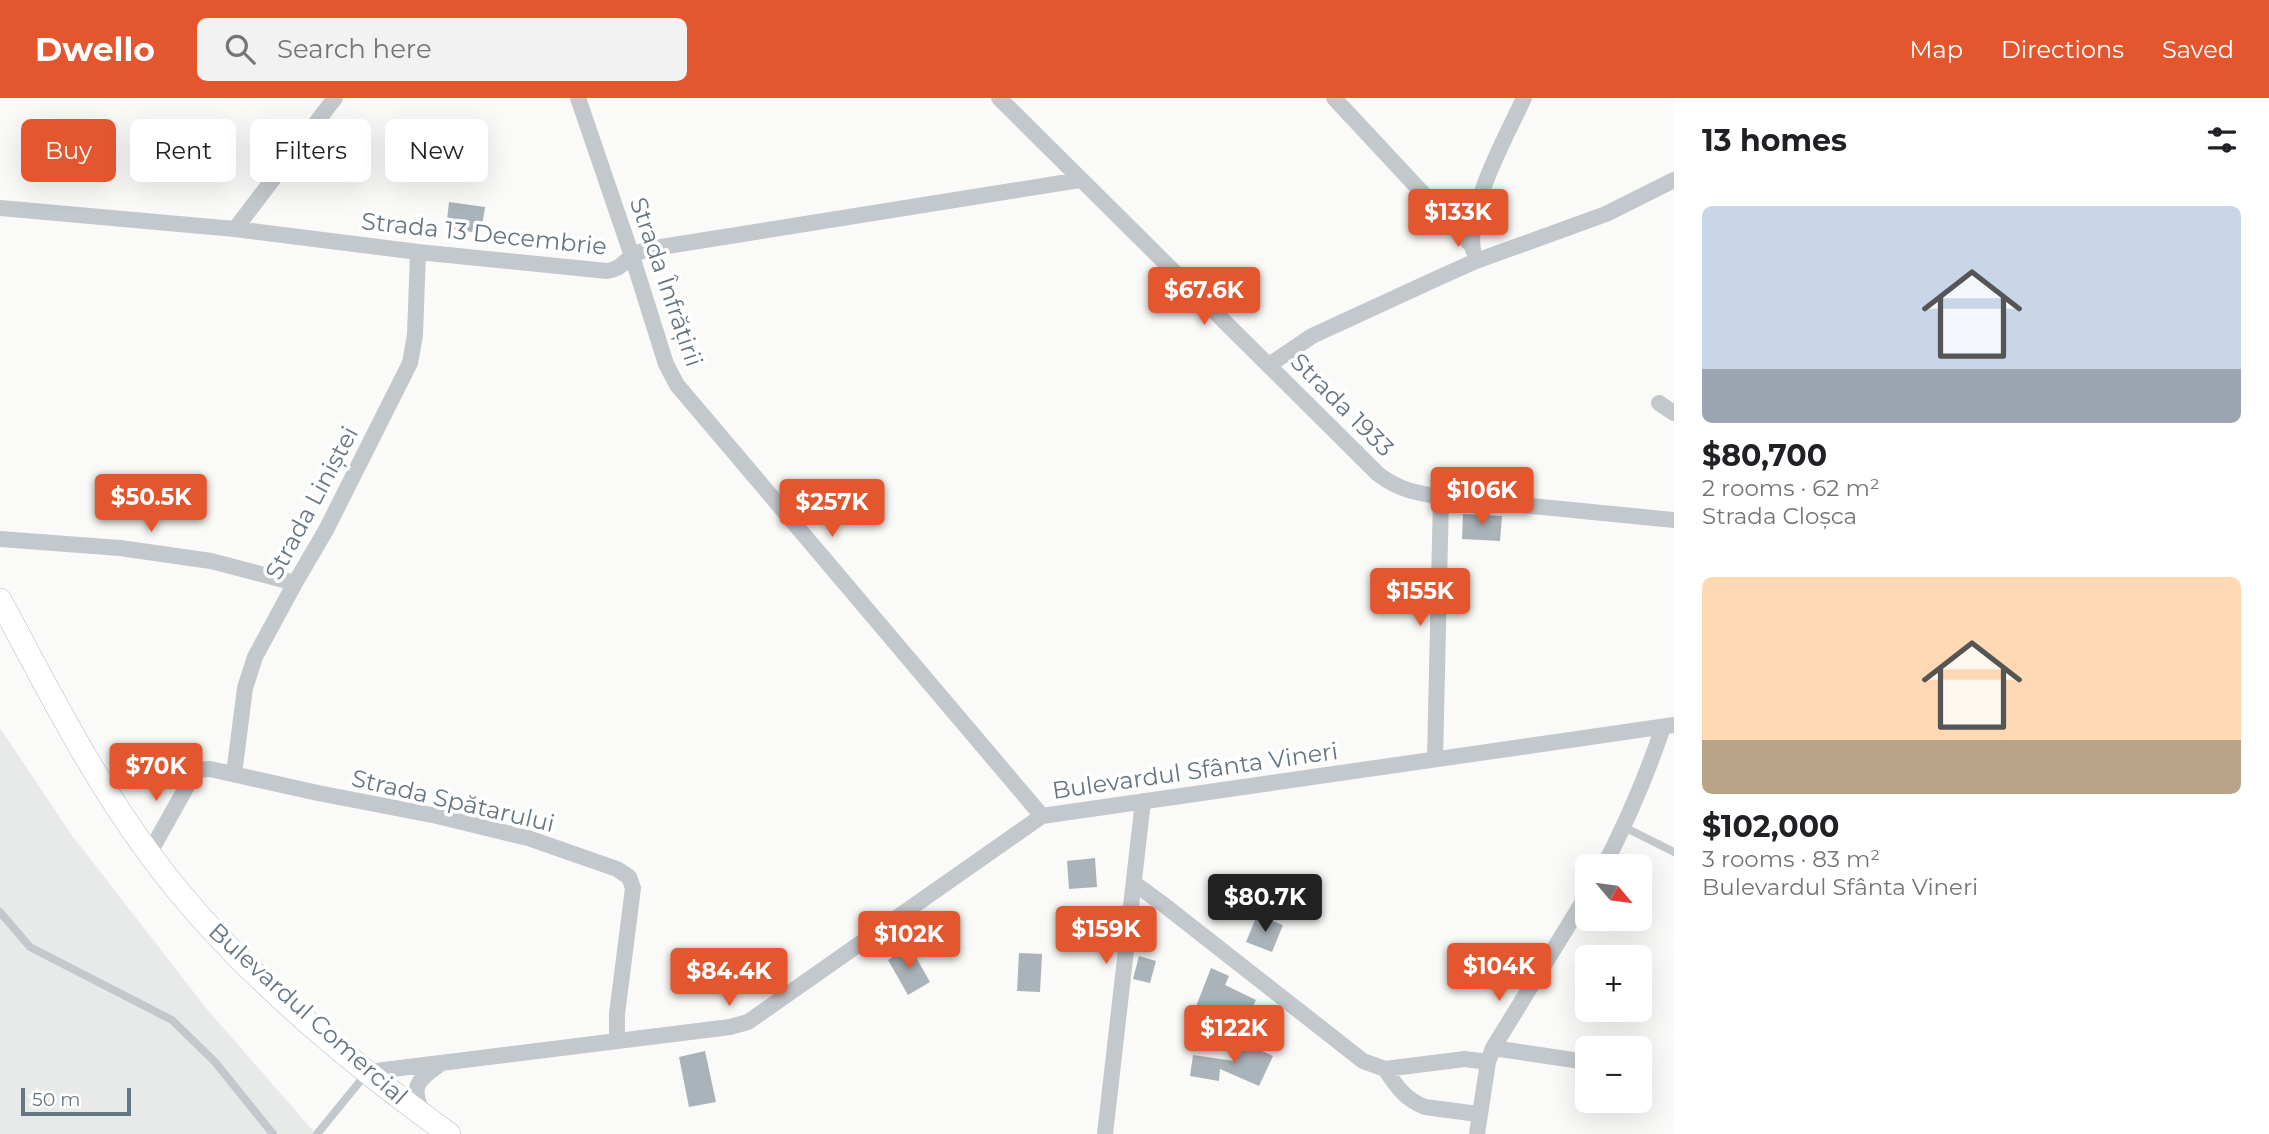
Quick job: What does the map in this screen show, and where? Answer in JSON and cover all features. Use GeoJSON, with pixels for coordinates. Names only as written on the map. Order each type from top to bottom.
{"type":"FeatureCollection","features":[{"type":"Feature","properties":{"kind":"main road","name":"Bulevardul Comercial"},"geometry":{"type":"LineString","coordinates":[[0,600],[75,741],[149,854],[204,920],[256,973],[368,1072],[449,1134]]}},
{"type":"Feature","properties":{"kind":"street"},"geometry":{"type":"LineString","coordinates":[[235,229],[334,98]]}},
{"type":"Feature","properties":{"kind":"street","name":"Strada Înfrățirii"},"geometry":{"type":"LineString","coordinates":[[578,98],[666,364],[677,385],[1042,816]]}},
{"type":"Feature","properties":{"kind":"street","name":"Strada 1933"},"geometry":{"type":"LineString","coordinates":[[999,98],[1378,474],[1394,485],[1441,497],[1674,520]]}},
{"type":"Feature","properties":{"kind":"street"},"geometry":{"type":"LineString","coordinates":[[1334,98],[1474,253]]}},
{"type":"Feature","properties":{"kind":"street"},"geometry":{"type":"LineString","coordinates":[[1474,253],[1474,219],[1479,199],[1524,98]]}},
{"type":"Feature","properties":{"kind":"street","name":"Strada 13 Decembrie"},"geometry":{"type":"LineString","coordinates":[[0,208],[235,229],[418,252],[607,271],[625,265],[632,256],[645,250],[1080,180]]}},
{"type":"Feature","properties":{"kind":"street"},"geometry":{"type":"LineString","coordinates":[[1269,365],[1312,336],[1474,253],[1606,214],[1674,180]]}},
{"type":"Feature","properties":{"kind":"street","name":"Strada Liniștei"},"geometry":{"type":"LineString","coordinates":[[234,774],[245,688],[255,657],[337,511],[410,363],[415,335],[418,252]]}},
{"type":"Feature","properties":{"kind":"street"},"geometry":{"type":"LineString","coordinates":[[1660,403],[1674,413]]}},
{"type":"Feature","properties":{"kind":"street"},"geometry":{"type":"LineString","coordinates":[[1436,759],[1441,497]]}},
{"type":"Feature","properties":{"kind":"street"},"geometry":{"type":"LineString","coordinates":[[0,539],[120,548],[211,561],[295,583]]}},
{"type":"Feature","properties":{"kind":"street"},"geometry":{"type":"LineString","coordinates":[[1610,854],[1668,726]]}},
{"type":"Feature","properties":{"kind":"street","name":"Bulevardul Sfânta Vineri"},"geometry":{"type":"LineString","coordinates":[[368,1072],[730,1027],[748,1021],[1042,816],[1668,726]]}},
{"type":"Feature","properties":{"kind":"street","name":"Strada Spătarului"},"geometry":{"type":"LineString","coordinates":[[149,854],[196,770],[209,769],[437,816],[528,838],[617,869],[629,877],[633,888],[617,1014],[617,1041]]}},
{"type":"Feature","properties":{"kind":"street"},"geometry":{"type":"LineString","coordinates":[[1105,1134],[1143,802]]}},
{"type":"Feature","properties":{"kind":"street"},"geometry":{"type":"LineString","coordinates":[[1134,883],[1363,1061],[1385,1069],[1490,1055],[1575,1061]]}},
{"type":"Feature","properties":{"kind":"street"},"geometry":{"type":"LineString","coordinates":[[1477,1134],[1478,1114],[1490,1055],[1575,915]]}},
{"type":"Feature","properties":{"kind":"street"},"geometry":{"type":"LineString","coordinates":[[426,1117],[416,1099],[418,1086],[425,1075],[441,1063]]}},
{"type":"Feature","properties":{"kind":"street"},"geometry":{"type":"LineString","coordinates":[[1385,1069],[1398,1089],[1418,1104],[1478,1114]]}},
{"type":"Feature","properties":{"kind":"lane"},"geometry":{"type":"LineString","coordinates":[[1624,827],[1674,852]]}},
{"type":"Feature","properties":{"kind":"lane"},"geometry":{"type":"LineString","coordinates":[[0,912],[30,947],[172,1020],[215,1062],[273,1134]]}},
{"type":"Feature","properties":{"kind":"lane"},"geometry":{"type":"LineString","coordinates":[[317,1134],[368,1072]]}},
{"type":"Feature","properties":{"kind":"shaded area"},"geometry":{"type":"Polygon","coordinates":[[[0,728],[71,834],[206,1008],[316,1134],[0,1134],[0,728]]]}},
{"type":"Feature","properties":{"kind":"building"},"geometry":{"type":"Polygon","coordinates":[[[449,202],[485,207],[481,233],[446,229],[449,202]]]}},
{"type":"Feature","properties":{"kind":"building"},"geometry":{"type":"Polygon","coordinates":[[[1463,514],[1502,516],[1500,541],[1462,539],[1463,514]]]}},
{"type":"Feature","properties":{"kind":"building"},"geometry":{"type":"Polygon","coordinates":[[[1095,858],[1097,887],[1069,889],[1067,861],[1095,858]]]}},
{"type":"Feature","properties":{"kind":"building"},"geometry":{"type":"Polygon","coordinates":[[[1257,915],[1283,925],[1272,952],[1246,942],[1257,915]]]}},
{"type":"Feature","properties":{"kind":"building"},"geometry":{"type":"Polygon","coordinates":[[[910,947],[930,982],[908,995],[888,960],[910,947]]]}},
{"type":"Feature","properties":{"kind":"building"},"geometry":{"type":"Polygon","coordinates":[[[1019,953],[1042,954],[1040,992],[1017,991],[1019,953]]]}},
{"type":"Feature","properties":{"kind":"building"},"geometry":{"type":"Polygon","coordinates":[[[1139,956],[1156,961],[1150,983],[1133,979],[1139,956]]]}},
{"type":"Feature","properties":{"kind":"building"},"geometry":{"type":"Polygon","coordinates":[[[1211,968],[1229,976],[1225,985],[1256,1000],[1242,1029],[1195,1009],[1211,968]]]}},
{"type":"Feature","properties":{"kind":"building"},"geometry":{"type":"Polygon","coordinates":[[[1242,1042],[1273,1056],[1259,1086],[1220,1069],[1219,1081],[1190,1076],[1193,1055],[1234,1061],[1242,1042]]]}},
{"type":"Feature","properties":{"kind":"building"},"geometry":{"type":"Polygon","coordinates":[[[705,1051],[716,1102],[689,1107],[679,1057],[705,1051]]]}}]}
